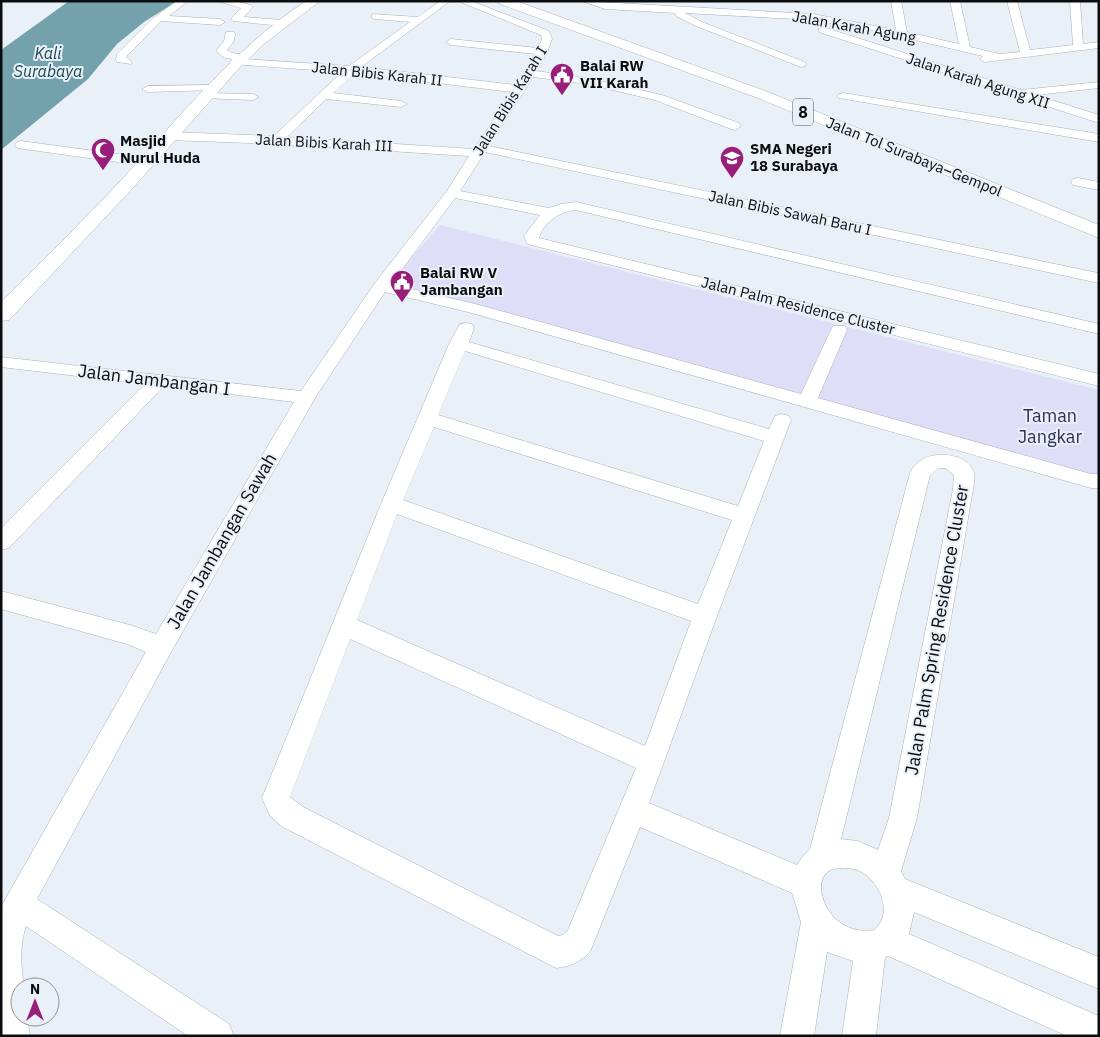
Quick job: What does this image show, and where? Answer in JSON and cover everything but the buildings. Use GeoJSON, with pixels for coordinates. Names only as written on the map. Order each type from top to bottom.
{"type":"FeatureCollection","features":[{"type":"Feature","properties":{"kind":"main road"},"geometry":{"type":"LineString","coordinates":[[1,315],[146,162],[238,60],[282,23],[314,1]]}},
{"type":"Feature","properties":{"kind":"main road","name":"Jalan Tol Surabaya–Gempol"},"geometry":{"type":"LineString","coordinates":[[504,1],[763,95],[1099,232]]}},
{"type":"Feature","properties":{"kind":"main road","name":"Jalan Tol Surabaya–Gempol"},"geometry":{"type":"LineString","coordinates":[[532,1],[732,70],[895,133]]}},
{"type":"Feature","properties":{"kind":"street"},"geometry":{"type":"LineString","coordinates":[[127,62],[121,60],[121,56],[160,18],[184,1]]}},
{"type":"Feature","properties":{"kind":"street"},"geometry":{"type":"LineString","coordinates":[[221,1],[248,7],[236,19],[282,23]]}},
{"type":"Feature","properties":{"kind":"street"},"geometry":{"type":"LineString","coordinates":[[277,140],[351,69],[446,1]]}},
{"type":"Feature","properties":{"kind":"street","name":"Jalan Bibis Karah I"},"geometry":{"type":"LineString","coordinates":[[452,194],[530,73],[548,38],[544,32],[462,1]]}},
{"type":"Feature","properties":{"kind":"street","name":"Jalan Karah Agung"},"geometry":{"type":"LineString","coordinates":[[586,1],[602,6],[668,7],[813,17],[902,34],[1000,57]]}},
{"type":"Feature","properties":{"kind":"street"},"geometry":{"type":"LineString","coordinates":[[896,1],[902,34]]}},
{"type":"Feature","properties":{"kind":"street"},"geometry":{"type":"LineString","coordinates":[[955,1],[965,48]]}},
{"type":"Feature","properties":{"kind":"street"},"geometry":{"type":"LineString","coordinates":[[1012,1],[1026,54]]}},
{"type":"Feature","properties":{"kind":"street"},"geometry":{"type":"LineString","coordinates":[[1076,1],[1075,19],[1078,48]]}},
{"type":"Feature","properties":{"kind":"street"},"geometry":{"type":"LineString","coordinates":[[668,7],[699,24],[802,64]]}},
{"type":"Feature","properties":{"kind":"street","name":"Jalan Karah Agung XII"},"geometry":{"type":"LineString","coordinates":[[772,14],[1016,94],[1099,119]]}},
{"type":"Feature","properties":{"kind":"street"},"geometry":{"type":"LineString","coordinates":[[375,16],[420,20]]}},
{"type":"Feature","properties":{"kind":"street"},"geometry":{"type":"LineString","coordinates":[[160,18],[220,22]]}},
{"type":"Feature","properties":{"kind":"street"},"geometry":{"type":"LineString","coordinates":[[230,34],[228,41],[221,51],[238,60]]}},
{"type":"Feature","properties":{"kind":"street"},"geometry":{"type":"LineString","coordinates":[[451,42],[542,52]]}},
{"type":"Feature","properties":{"kind":"street"},"geometry":{"type":"LineString","coordinates":[[932,65],[1099,45]]}},
{"type":"Feature","properties":{"kind":"street"},"geometry":{"type":"LineString","coordinates":[[1067,49],[1090,56]]}},
{"type":"Feature","properties":{"kind":"street","name":"Jalan Bibis Karah II"},"geometry":{"type":"LineString","coordinates":[[238,60],[351,69],[519,90]]}},
{"type":"Feature","properties":{"kind":"street"},"geometry":{"type":"LineString","coordinates":[[530,73],[587,81],[658,97],[736,126]]}},
{"type":"Feature","properties":{"kind":"street"},"geometry":{"type":"LineString","coordinates":[[1016,94],[1099,85]]}},
{"type":"Feature","properties":{"kind":"street"},"geometry":{"type":"LineString","coordinates":[[148,89],[209,92],[252,97]]}},
{"type":"Feature","properties":{"kind":"street"},"geometry":{"type":"LineString","coordinates":[[323,95],[401,104]]}},
{"type":"Feature","properties":{"kind":"street"},"geometry":{"type":"LineString","coordinates":[[843,96],[1099,138]]}},
{"type":"Feature","properties":{"kind":"street"},"geometry":{"type":"LineString","coordinates":[[888,104],[899,113],[920,120],[1099,149]]}},
{"type":"Feature","properties":{"kind":"street","name":"Jalan Bibis Karah III"},"geometry":{"type":"LineString","coordinates":[[169,136],[480,151]]}},
{"type":"Feature","properties":{"kind":"street"},"geometry":{"type":"LineString","coordinates":[[21,146],[146,162]]}},
{"type":"Feature","properties":{"kind":"street","name":"Jalan Bibis Sawah Baru I"},"geometry":{"type":"LineString","coordinates":[[480,151],[1098,278]]}},
{"type":"Feature","properties":{"kind":"street"},"geometry":{"type":"LineString","coordinates":[[1078,182],[1099,186]]}},
{"type":"Feature","properties":{"kind":"street"},"geometry":{"type":"LineString","coordinates":[[452,194],[550,213],[565,206],[576,206],[1099,329]]}},
{"type":"Feature","properties":{"kind":"street","name":"Jalan Jambangan Sawah"},"geometry":{"type":"LineString","coordinates":[[13,1036],[7,992],[4,941],[17,905],[161,647],[306,397],[381,286],[452,194]]}},
{"type":"Feature","properties":{"kind":"street","name":"Jalan Palm Residence Cluster"},"geometry":{"type":"LineString","coordinates":[[550,213],[531,236],[532,240],[1099,380]]}},
{"type":"Feature","properties":{"kind":"street"},"geometry":{"type":"LineString","coordinates":[[381,286],[473,308],[1091,481],[1099,481]]}},
{"type":"Feature","properties":{"kind":"street"},"geometry":{"type":"LineString","coordinates":[[807,401],[838,330]]}},
{"type":"Feature","properties":{"kind":"street"},"geometry":{"type":"LineString","coordinates":[[462,336],[778,429],[705,616],[652,762],[579,941],[575,947],[562,952],[556,952],[293,817],[277,803],[276,793],[427,418],[462,336]]}},
{"type":"Feature","properties":{"kind":"street","name":"Jalan Jambangan I"},"geometry":{"type":"LineString","coordinates":[[1,362],[158,382],[306,397]]}},
{"type":"Feature","properties":{"kind":"street"},"geometry":{"type":"LineString","coordinates":[[1,542],[158,382]]}},
{"type":"Feature","properties":{"kind":"street"},"geometry":{"type":"LineString","coordinates":[[427,418],[745,516]]}},
{"type":"Feature","properties":{"kind":"street","name":"Jalan Palm Spring Residence Cluster"},"geometry":{"type":"LineString","coordinates":[[822,858],[920,473],[924,466],[929,464],[942,461],[956,464],[964,474],[963,490],[904,818],[890,882]]}},
{"type":"Feature","properties":{"kind":"street"},"geometry":{"type":"LineString","coordinates":[[391,504],[705,616]]}},
{"type":"Feature","properties":{"kind":"street"},"geometry":{"type":"LineString","coordinates":[[1,600],[130,635],[161,647]]}},
{"type":"Feature","properties":{"kind":"street"},"geometry":{"type":"LineString","coordinates":[[344,625],[652,762]]}},
{"type":"Feature","properties":{"kind":"street"},"geometry":{"type":"LineString","coordinates":[[633,810],[806,884]]}},
{"type":"Feature","properties":{"kind":"street"},"geometry":{"type":"LineString","coordinates":[[1099,973],[890,882],[870,861],[854,854],[837,852],[822,858],[811,869],[806,884],[808,903],[817,921],[832,937],[851,946],[879,944],[1099,1033]]}},
{"type":"Feature","properties":{"kind":"street"},"geometry":{"type":"LineString","coordinates":[[859,1036],[879,944],[897,927],[900,909],[890,882]]}},
{"type":"Feature","properties":{"kind":"street"},"geometry":{"type":"LineString","coordinates":[[17,905],[30,911],[217,1036]]}},
{"type":"Feature","properties":{"kind":"street"},"geometry":{"type":"LineString","coordinates":[[797,1036],[817,921]]}},
{"type":"Feature","properties":{"kind":"green space","name":"Taman Jangkar"},"geometry":{"type":"Polygon","coordinates":[[[440,225],[1099,390],[1099,488],[416,297],[381,292],[440,225]]]}},
{"type":"Feature","properties":{"kind":"water","name":"Kali Surabaya"},"geometry":{"type":"Polygon","coordinates":[[[69,1],[177,1],[144,22],[117,44],[88,79],[1,150],[1,50],[69,1]]]}},
{"type":"Feature","properties":{"kind":"place","name":"Balai RW VII Karah"},"geometry":{"type":"Point","coordinates":[562,96]}},
{"type":"Feature","properties":{"kind":"place","name":"Masjid Nurul Huda"},"geometry":{"type":"Point","coordinates":[103,171]}},
{"type":"Feature","properties":{"kind":"place","name":"SMA Negeri 18 Surabaya"},"geometry":{"type":"Point","coordinates":[732,179]}},
{"type":"Feature","properties":{"kind":"place","name":"Balai RW V Jambangan"},"geometry":{"type":"Point","coordinates":[402,303]}}]}
